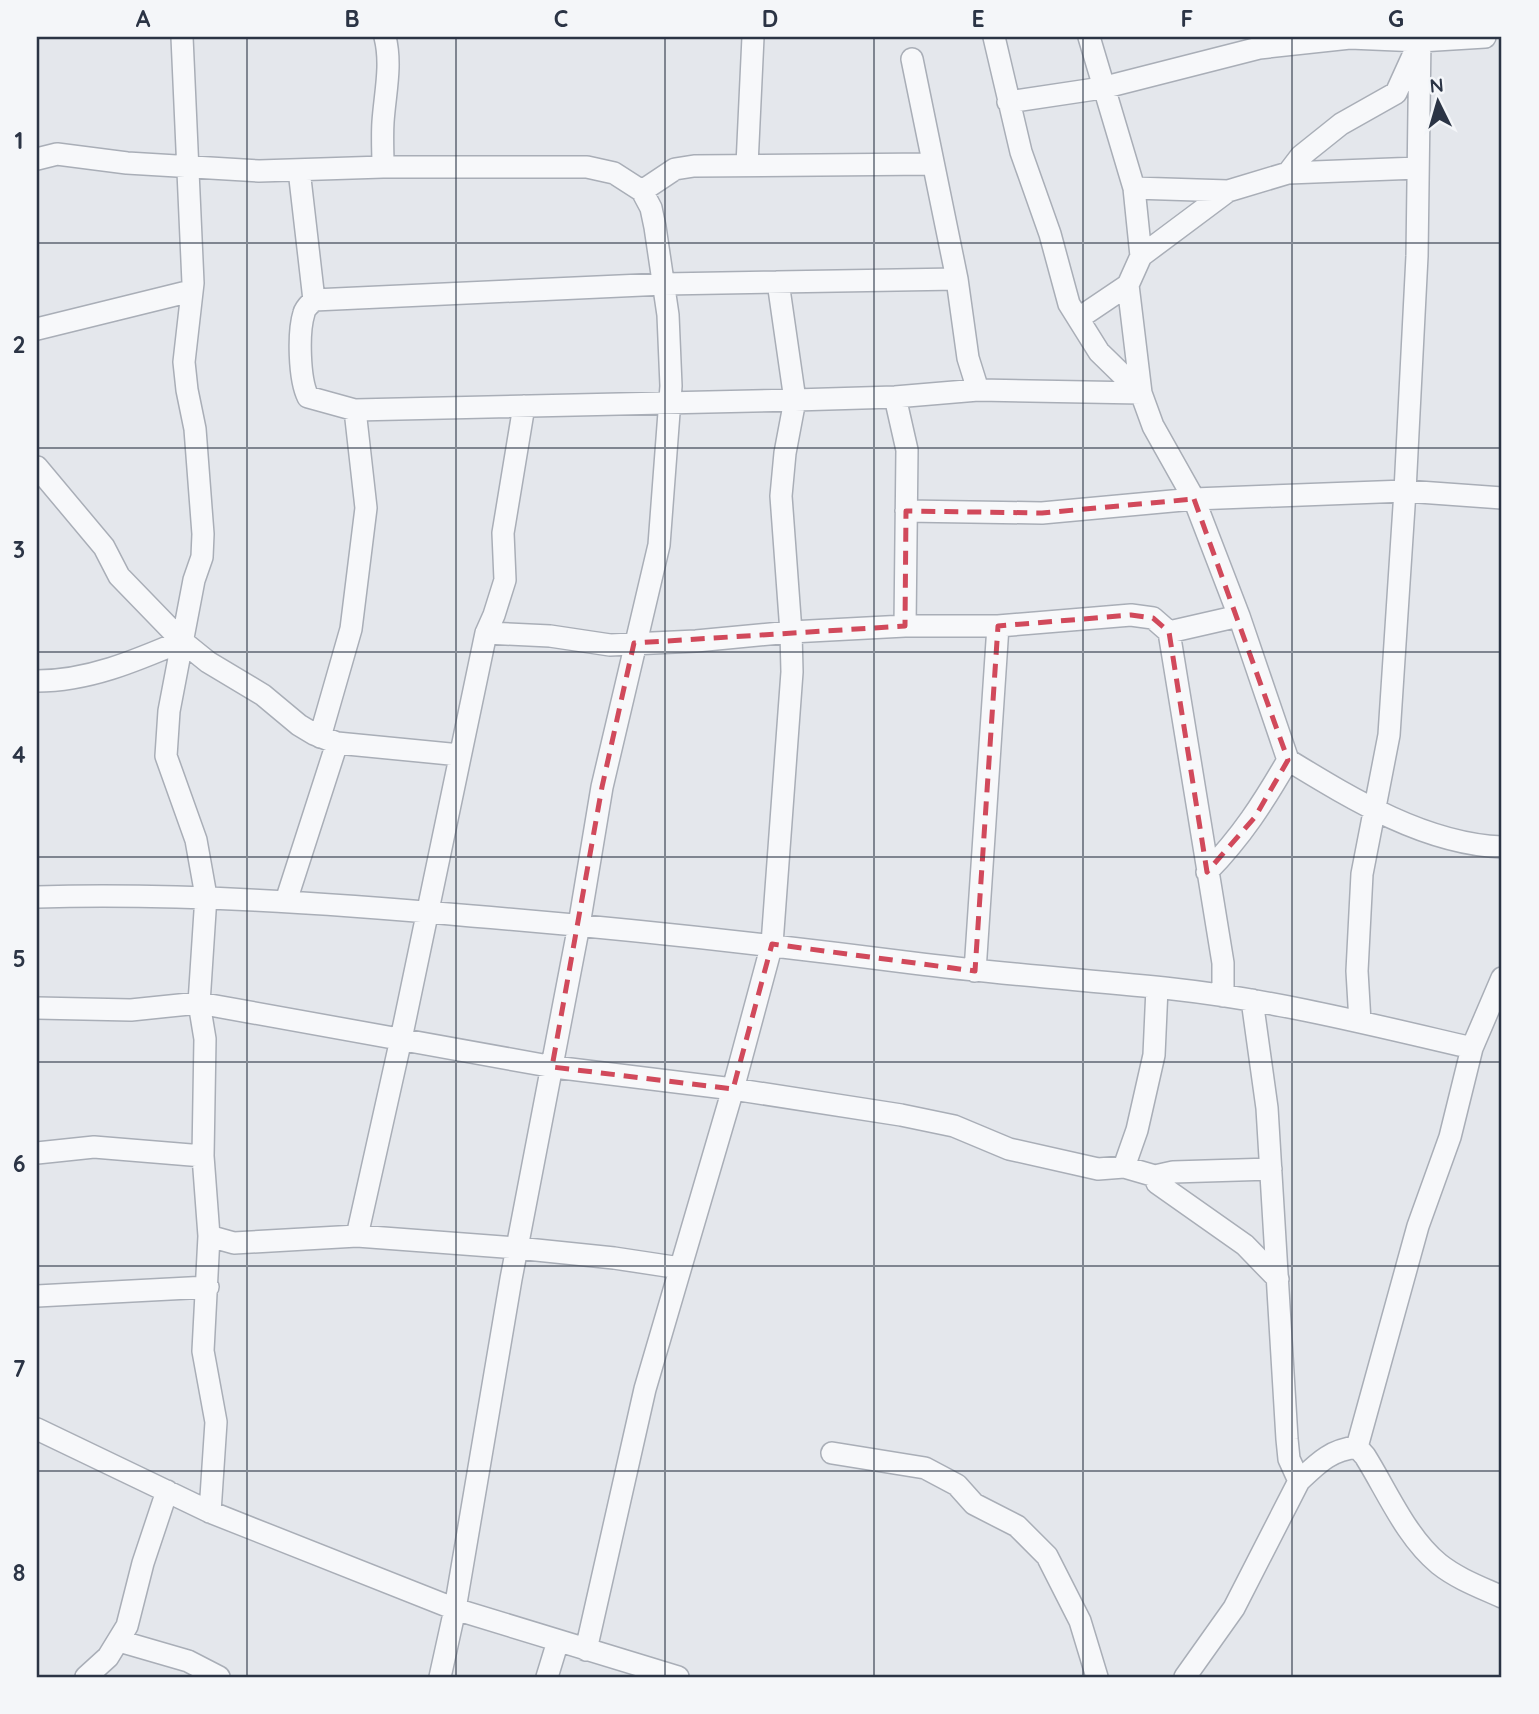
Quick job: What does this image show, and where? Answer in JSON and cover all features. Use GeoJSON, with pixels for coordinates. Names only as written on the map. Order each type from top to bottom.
{"type":"FeatureCollection","features":[{"type":"Feature","properties":{"kind":"street"},"geometry":{"type":"LineString","coordinates":[[182,37],[191,291],[184,362],[195,429],[203,534],[202,557],[194,580],[167,729],[166,756],[196,840],[206,896],[199,1003],[205,1039],[203,1156],[209,1236],[203,1351],[216,1422],[210,1512]]}},
{"type":"Feature","properties":{"kind":"street"},"geometry":{"type":"LineString","coordinates":[[383,167],[383,124],[388,74],[385,37]]}},
{"type":"Feature","properties":{"kind":"street"},"geometry":{"type":"LineString","coordinates":[[747,165],[753,37]]}},
{"type":"Feature","properties":{"kind":"street"},"geometry":{"type":"LineString","coordinates":[[994,37],[1021,152],[1050,234],[1069,304],[1100,352],[1140,393]]}},
{"type":"Feature","properties":{"kind":"street"},"geometry":{"type":"LineString","coordinates":[[1088,37],[1134,188],[1141,256]]}},
{"type":"Feature","properties":{"kind":"street"},"geometry":{"type":"LineString","coordinates":[[1008,102],[1102,88],[1259,48],[1274,41],[1485,37]]}},
{"type":"Feature","properties":{"kind":"street"},"geometry":{"type":"LineString","coordinates":[[1360,1022],[1357,971],[1362,874],[1389,735],[1405,491],[1417,256],[1420,39]]}},
{"type":"Feature","properties":{"kind":"street"},"geometry":{"type":"LineString","coordinates":[[1288,173],[1301,156],[1341,124],[1396,93],[1420,39]]}},
{"type":"Feature","properties":{"kind":"street"},"geometry":{"type":"LineString","coordinates":[[912,59],[957,279],[968,358],[978,390]]}},
{"type":"Feature","properties":{"kind":"street"},"geometry":{"type":"LineString","coordinates":[[37,143],[47,157],[259,171],[383,167],[587,167],[614,173],[642,191],[651,208],[668,315],[671,386],[659,545],[602,787],[579,925],[517,1248],[455,1609],[440,1677]]}},
{"type":"Feature","properties":{"kind":"street"},"geometry":{"type":"LineString","coordinates":[[642,191],[675,169],[694,166],[932,163]]}},
{"type":"Feature","properties":{"kind":"street"},"geometry":{"type":"LineString","coordinates":[[1134,188],[1228,191],[1288,173],[1418,168]]}},
{"type":"Feature","properties":{"kind":"street"},"geometry":{"type":"LineString","coordinates":[[299,170],[314,300]]}},
{"type":"Feature","properties":{"kind":"street"},"geometry":{"type":"LineString","coordinates":[[1228,191],[1141,256],[1128,285],[1140,393],[1153,426],[1194,499],[1239,616],[1288,760],[1333,788],[1436,836],[1487,847],[1502,847]]}},
{"type":"Feature","properties":{"kind":"street"},"geometry":{"type":"LineString","coordinates":[[957,279],[664,284],[314,300],[303,316],[303,387],[308,397],[355,410],[895,397],[978,390],[1140,393]]}},
{"type":"Feature","properties":{"kind":"street"},"geometry":{"type":"LineString","coordinates":[[586,1650],[645,1389],[733,1089],[772,944],[792,672],[781,496],[785,453],[795,400],[778,282]]}},
{"type":"Feature","properties":{"kind":"street"},"geometry":{"type":"LineString","coordinates":[[1079,318],[1128,285]]}},
{"type":"Feature","properties":{"kind":"street"},"geometry":{"type":"LineString","coordinates":[[37,328],[191,291]]}},
{"type":"Feature","properties":{"kind":"street"},"geometry":{"type":"LineString","coordinates":[[895,397],[907,450],[905,626]]}},
{"type":"Feature","properties":{"kind":"street"},"geometry":{"type":"LineString","coordinates":[[357,1236],[486,634],[505,580],[503,533],[524,407]]}},
{"type":"Feature","properties":{"kind":"street"},"geometry":{"type":"LineString","coordinates":[[286,901],[329,740],[351,629],[366,508],[355,410]]}},
{"type":"Feature","properties":{"kind":"street"},"geometry":{"type":"LineString","coordinates":[[37,467],[103,547],[120,576],[182,642],[208,662],[263,695],[299,726],[329,740],[460,755]]}},
{"type":"Feature","properties":{"kind":"street"},"geometry":{"type":"LineString","coordinates":[[906,511],[1042,513],[1194,499],[1405,491],[1502,498]]}},
{"type":"Feature","properties":{"kind":"street"},"geometry":{"type":"LineString","coordinates":[[486,634],[550,636],[610,645],[905,626],[998,626],[1131,615],[1153,618],[1169,632],[1223,963],[1223,996]]}},
{"type":"Feature","properties":{"kind":"street"},"geometry":{"type":"LineString","coordinates":[[1169,632],[1239,616]]}},
{"type":"Feature","properties":{"kind":"street"},"geometry":{"type":"LineString","coordinates":[[975,971],[998,626]]}},
{"type":"Feature","properties":{"kind":"street"},"geometry":{"type":"LineString","coordinates":[[37,681],[58,681],[124,666],[182,642]]}},
{"type":"Feature","properties":{"kind":"street"},"geometry":{"type":"LineString","coordinates":[[1207,872],[1234,845],[1255,817],[1288,760]]}},
{"type":"Feature","properties":{"kind":"street"},"geometry":{"type":"LineString","coordinates":[[37,897],[92,894],[206,896],[286,901],[772,944],[975,971],[1252,1000],[1472,1048]]}},
{"type":"Feature","properties":{"kind":"street"},"geometry":{"type":"LineString","coordinates":[[1357,1447],[1418,1226],[1450,1138],[1472,1048],[1502,978]]}},
{"type":"Feature","properties":{"kind":"street"},"geometry":{"type":"LineString","coordinates":[[1124,1167],[1137,1130],[1154,1055],[1157,988]]}},
{"type":"Feature","properties":{"kind":"street"},"geometry":{"type":"LineString","coordinates":[[1252,1000],[1267,1108],[1287,1439],[1289,1459],[1299,1481]]}},
{"type":"Feature","properties":{"kind":"street"},"geometry":{"type":"LineString","coordinates":[[37,1008],[131,1010],[199,1003],[552,1067],[733,1089],[901,1115],[954,1126],[1009,1149],[1098,1169],[1124,1167],[1155,1176],[1172,1172],[1271,1169]]}},
{"type":"Feature","properties":{"kind":"street"},"geometry":{"type":"LineString","coordinates":[[37,1153],[94,1147],[203,1156]]}},
{"type":"Feature","properties":{"kind":"street"},"geometry":{"type":"LineString","coordinates":[[1155,1176],[1157,1184],[1245,1245],[1278,1279]]}},
{"type":"Feature","properties":{"kind":"street"},"geometry":{"type":"LineString","coordinates":[[209,1236],[234,1243],[357,1236],[517,1248],[681,1268]]}},
{"type":"Feature","properties":{"kind":"street"},"geometry":{"type":"LineString","coordinates":[[37,1296],[208,1287]]}},
{"type":"Feature","properties":{"kind":"street"},"geometry":{"type":"LineString","coordinates":[[37,1429],[210,1512],[455,1609],[678,1677]]}},
{"type":"Feature","properties":{"kind":"street"},"geometry":{"type":"LineString","coordinates":[[1185,1677],[1234,1608],[1299,1481],[1340,1448],[1357,1447],[1365,1455],[1417,1540],[1438,1563],[1468,1582],[1502,1597]]}},
{"type":"Feature","properties":{"kind":"street"},"geometry":{"type":"LineString","coordinates":[[832,1453],[925,1468],[957,1485],[974,1504],[1017,1526],[1046,1556],[1080,1621],[1097,1677]]}},
{"type":"Feature","properties":{"kind":"street"},"geometry":{"type":"LineString","coordinates":[[86,1677],[108,1657],[127,1626],[143,1563],[167,1491]]}},
{"type":"Feature","properties":{"kind":"street"},"geometry":{"type":"LineString","coordinates":[[118,1641],[188,1661],[219,1677]]}},
{"type":"Feature","properties":{"kind":"street"},"geometry":{"type":"LineString","coordinates":[[547,1677],[558,1641]]}},
{"type":"Feature","properties":{"kind":"highlighted area"},"geometry":{"type":"Polygon","coordinates":[[[1194,499],[1288,760],[1255,817],[1207,872],[1169,632],[1153,618],[1131,615],[998,626],[975,971],[772,944],[733,1089],[552,1067],[602,787],[634,643],[905,626],[906,511],[1042,513],[1194,499]]]}}]}
